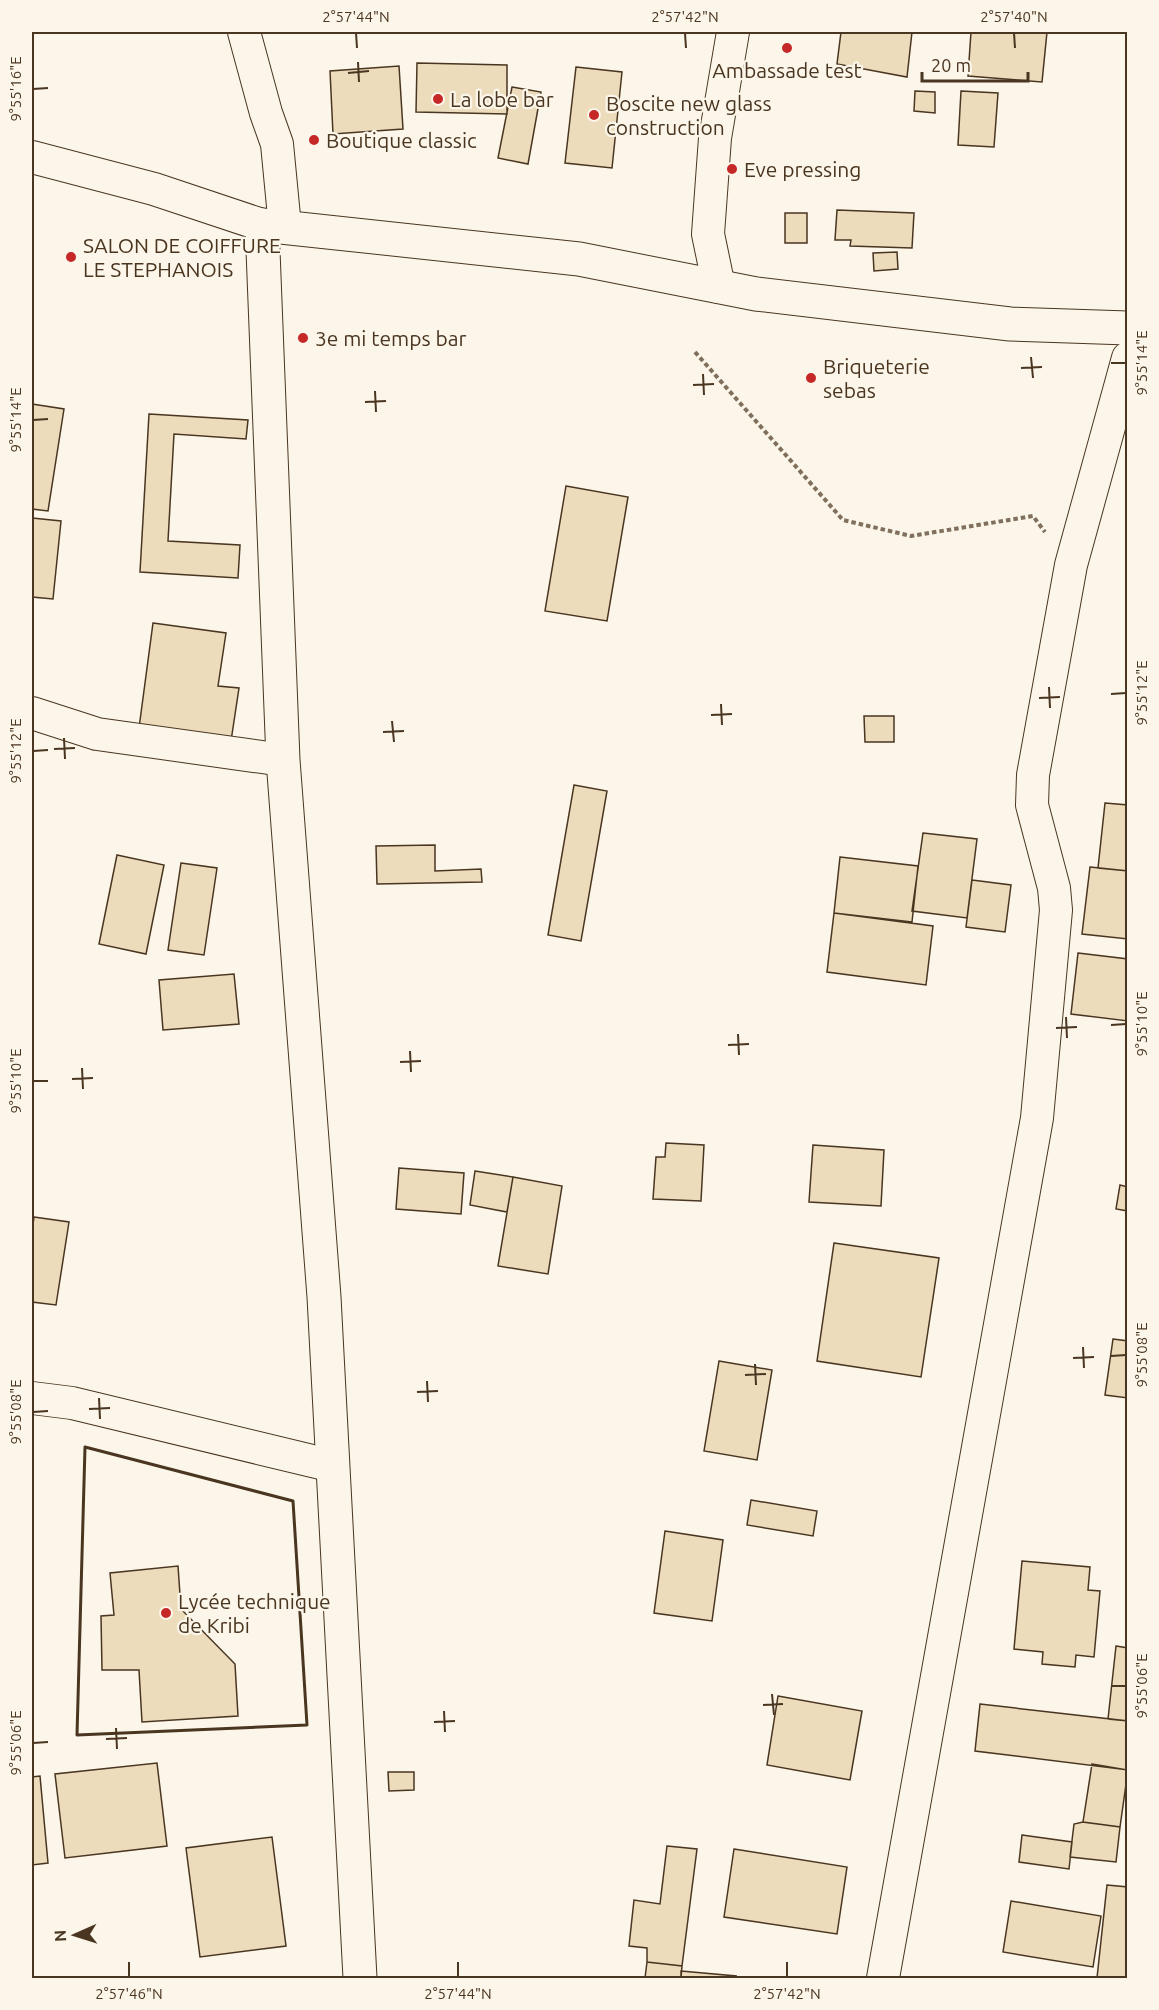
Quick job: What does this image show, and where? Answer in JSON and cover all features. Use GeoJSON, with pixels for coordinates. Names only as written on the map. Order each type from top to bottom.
{"type":"FeatureCollection","features":[{"type":"Feature","properties":{"kind":"street"},"geometry":{"type":"LineString","coordinates":[[244,32],[277,144],[273,226],[283,760],[324,1297],[360,1978]]}},
{"type":"Feature","properties":{"kind":"street"},"geometry":{"type":"LineString","coordinates":[[719,286],[708,234],[715,138],[733,32]]}},
{"type":"Feature","properties":{"kind":"street"},"geometry":{"type":"LineString","coordinates":[[32,157],[154,189],[273,226],[579,259],[756,294],[1010,324],[1128,328]]}},
{"type":"Feature","properties":{"kind":"street"},"geometry":{"type":"LineString","coordinates":[[883,1978],[1037,1118],[1056,910],[1054,888],[1032,805],[1033,775],[1071,565],[1128,358]]}},
{"type":"Feature","properties":{"kind":"street"},"geometry":{"type":"LineString","coordinates":[[32,713],[97,734],[283,760]]}},
{"type":"Feature","properties":{"kind":"street"},"geometry":{"type":"LineString","coordinates":[[32,1398],[72,1404],[333,1466]]}},
{"type":"Feature","properties":{"kind":"path"},"geometry":{"type":"LineString","coordinates":[[695,352],[843,520],[910,536],[1033,516],[1071,565]]}},
{"type":"Feature","properties":{"kind":"building"},"geometry":{"type":"Polygon","coordinates":[[[841,32],[912,32],[907,77],[837,64],[841,32]]]}},
{"type":"Feature","properties":{"kind":"building"},"geometry":{"type":"Polygon","coordinates":[[[971,32],[1047,32],[1042,82],[968,76],[971,32]]]}},
{"type":"Feature","properties":{"kind":"building"},"geometry":{"type":"Polygon","coordinates":[[[417,63],[507,65],[507,114],[416,112],[417,63]]]}},
{"type":"Feature","properties":{"kind":"building"},"geometry":{"type":"Polygon","coordinates":[[[399,66],[403,129],[333,134],[330,71],[399,66]]]}},
{"type":"Feature","properties":{"kind":"building"},"geometry":{"type":"Polygon","coordinates":[[[576,67],[622,72],[612,168],[565,163],[576,67]]]}},
{"type":"Feature","properties":{"kind":"building"},"geometry":{"type":"Polygon","coordinates":[[[512,87],[541,92],[528,164],[498,158],[512,87]]]}},
{"type":"Feature","properties":{"kind":"building"},"geometry":{"type":"Polygon","coordinates":[[[915,91],[935,92],[935,113],[914,111],[915,91]]]}},
{"type":"Feature","properties":{"kind":"building"},"geometry":{"type":"Polygon","coordinates":[[[961,91],[998,93],[994,147],[958,145],[961,91]]]}},
{"type":"Feature","properties":{"kind":"building"},"geometry":{"type":"Polygon","coordinates":[[[837,210],[914,213],[912,248],[850,246],[851,240],[835,240],[837,210]]]}},
{"type":"Feature","properties":{"kind":"building"},"geometry":{"type":"Polygon","coordinates":[[[785,213],[807,213],[807,243],[785,243],[785,213]]]}},
{"type":"Feature","properties":{"kind":"building"},"geometry":{"type":"Polygon","coordinates":[[[897,252],[898,269],[874,271],[873,253],[897,252]]]}},
{"type":"Feature","properties":{"kind":"building"},"geometry":{"type":"Polygon","coordinates":[[[32,404],[64,409],[48,511],[32,509],[32,404]]]}},
{"type":"Feature","properties":{"kind":"building"},"geometry":{"type":"Polygon","coordinates":[[[149,414],[248,420],[246,439],[174,434],[168,541],[240,545],[238,578],[140,572],[149,414]]]}},
{"type":"Feature","properties":{"kind":"building"},"geometry":{"type":"Polygon","coordinates":[[[566,486],[628,497],[607,621],[545,611],[566,486]]]}},
{"type":"Feature","properties":{"kind":"building"},"geometry":{"type":"Polygon","coordinates":[[[32,518],[61,521],[53,599],[32,597],[32,518]]]}},
{"type":"Feature","properties":{"kind":"building"},"geometry":{"type":"Polygon","coordinates":[[[153,623],[226,633],[218,686],[239,688],[231,741],[139,728],[153,623]]]}},
{"type":"Feature","properties":{"kind":"building"},"geometry":{"type":"Polygon","coordinates":[[[864,716],[894,716],[894,742],[865,742],[864,716]]]}},
{"type":"Feature","properties":{"kind":"building"},"geometry":{"type":"Polygon","coordinates":[[[574,785],[607,791],[581,941],[548,935],[574,785]]]}},
{"type":"Feature","properties":{"kind":"building"},"geometry":{"type":"Polygon","coordinates":[[[1105,803],[1128,805],[1128,871],[1098,868],[1105,803]]]}},
{"type":"Feature","properties":{"kind":"building"},"geometry":{"type":"Polygon","coordinates":[[[923,833],[977,839],[967,918],[912,911],[923,833]]]}},
{"type":"Feature","properties":{"kind":"building"},"geometry":{"type":"Polygon","coordinates":[[[435,845],[435,871],[481,869],[482,882],[377,884],[376,846],[435,845]]]}},
{"type":"Feature","properties":{"kind":"building"},"geometry":{"type":"Polygon","coordinates":[[[117,855],[164,865],[146,954],[99,944],[117,855]]]}},
{"type":"Feature","properties":{"kind":"building"},"geometry":{"type":"Polygon","coordinates":[[[840,857],[918,866],[912,922],[834,913],[840,857]]]}},
{"type":"Feature","properties":{"kind":"building"},"geometry":{"type":"Polygon","coordinates":[[[181,863],[217,868],[204,955],[168,950],[181,863]]]}},
{"type":"Feature","properties":{"kind":"building"},"geometry":{"type":"Polygon","coordinates":[[[1090,867],[1128,871],[1128,939],[1082,934],[1090,867]]]}},
{"type":"Feature","properties":{"kind":"building"},"geometry":{"type":"Polygon","coordinates":[[[972,880],[1011,885],[1005,932],[966,927],[972,880]]]}},
{"type":"Feature","properties":{"kind":"building"},"geometry":{"type":"Polygon","coordinates":[[[834,913],[933,926],[926,985],[827,972],[834,913]]]}},
{"type":"Feature","properties":{"kind":"building"},"geometry":{"type":"Polygon","coordinates":[[[1078,953],[1128,959],[1128,1021],[1071,1014],[1078,953]]]}},
{"type":"Feature","properties":{"kind":"building"},"geometry":{"type":"Polygon","coordinates":[[[234,974],[239,1024],[163,1030],[159,980],[234,974]]]}},
{"type":"Feature","properties":{"kind":"building"},"geometry":{"type":"Polygon","coordinates":[[[666,1143],[704,1145],[701,1201],[653,1199],[656,1157],[665,1157],[666,1143]]]}},
{"type":"Feature","properties":{"kind":"building"},"geometry":{"type":"Polygon","coordinates":[[[813,1145],[884,1150],[881,1206],[809,1202],[813,1145]]]}},
{"type":"Feature","properties":{"kind":"building"},"geometry":{"type":"Polygon","coordinates":[[[399,1168],[464,1173],[461,1214],[396,1209],[399,1168]]]}},
{"type":"Feature","properties":{"kind":"building"},"geometry":{"type":"Polygon","coordinates":[[[475,1171],[513,1177],[507,1212],[470,1205],[475,1171]]]}},
{"type":"Feature","properties":{"kind":"building"},"geometry":{"type":"Polygon","coordinates":[[[513,1177],[562,1186],[548,1274],[498,1266],[513,1177]]]}},
{"type":"Feature","properties":{"kind":"building"},"geometry":{"type":"Polygon","coordinates":[[[1120,1185],[1128,1187],[1128,1211],[1116,1209],[1120,1185]]]}},
{"type":"Feature","properties":{"kind":"building"},"geometry":{"type":"Polygon","coordinates":[[[34,1217],[69,1222],[56,1305],[32,1302],[34,1217]]]}},
{"type":"Feature","properties":{"kind":"building"},"geometry":{"type":"Polygon","coordinates":[[[834,1243],[939,1258],[921,1377],[817,1361],[834,1243]]]}},
{"type":"Feature","properties":{"kind":"building"},"geometry":{"type":"Polygon","coordinates":[[[1113,1339],[1128,1341],[1128,1398],[1105,1395],[1113,1339]]]}},
{"type":"Feature","properties":{"kind":"building"},"geometry":{"type":"Polygon","coordinates":[[[719,1361],[772,1370],[757,1460],[704,1451],[719,1361]]]}},
{"type":"Feature","properties":{"kind":"building"},"geometry":{"type":"Polygon","coordinates":[[[751,1500],[817,1511],[813,1536],[747,1525],[751,1500]]]}},
{"type":"Feature","properties":{"kind":"building"},"geometry":{"type":"Polygon","coordinates":[[[665,1531],[723,1540],[712,1621],[654,1613],[665,1531]]]}},
{"type":"Feature","properties":{"kind":"building"},"geometry":{"type":"Polygon","coordinates":[[[1022,1561],[1090,1567],[1088,1590],[1100,1591],[1094,1657],[1076,1655],[1075,1667],[1042,1664],[1043,1652],[1014,1649],[1022,1561]]]}},
{"type":"Feature","properties":{"kind":"building"},"geometry":{"type":"Polygon","coordinates":[[[178,1566],[181,1609],[235,1664],[238,1716],[142,1722],[139,1670],[102,1670],[101,1616],[114,1615],[110,1573],[178,1566]]]}},
{"type":"Feature","properties":{"kind":"building"},"geometry":{"type":"Polygon","coordinates":[[[1116,1646],[1128,1648],[1128,1721],[1108,1719],[1116,1646]]]}},
{"type":"Feature","properties":{"kind":"building"},"geometry":{"type":"Polygon","coordinates":[[[778,1696],[862,1711],[850,1780],[767,1765],[778,1696]]]}},
{"type":"Feature","properties":{"kind":"building"},"geometry":{"type":"Polygon","coordinates":[[[980,1704],[1128,1721],[1128,1770],[975,1751],[980,1704]]]}},
{"type":"Feature","properties":{"kind":"building"},"geometry":{"type":"Polygon","coordinates":[[[157,1763],[167,1846],[65,1858],[55,1774],[157,1763]]]}},
{"type":"Feature","properties":{"kind":"building"},"geometry":{"type":"Polygon","coordinates":[[[1092,1764],[1128,1770],[1120,1827],[1083,1822],[1092,1764]]]}},
{"type":"Feature","properties":{"kind":"building"},"geometry":{"type":"Polygon","coordinates":[[[388,1772],[414,1772],[414,1790],[389,1791],[388,1772]]]}},
{"type":"Feature","properties":{"kind":"building"},"geometry":{"type":"Polygon","coordinates":[[[40,1776],[48,1863],[32,1865],[32,1777],[40,1776]]]}},
{"type":"Feature","properties":{"kind":"building"},"geometry":{"type":"Polygon","coordinates":[[[1083,1822],[1120,1827],[1116,1862],[1070,1857],[1074,1824],[1083,1822]]]}},
{"type":"Feature","properties":{"kind":"building"},"geometry":{"type":"Polygon","coordinates":[[[1022,1835],[1072,1842],[1069,1869],[1019,1862],[1022,1835]]]}},
{"type":"Feature","properties":{"kind":"building"},"geometry":{"type":"Polygon","coordinates":[[[272,1837],[286,1946],[200,1957],[186,1848],[272,1837]]]}},
{"type":"Feature","properties":{"kind":"building"},"geometry":{"type":"Polygon","coordinates":[[[667,1846],[697,1849],[682,1966],[647,1962],[647,1948],[629,1946],[634,1900],[660,1904],[667,1846]]]}},
{"type":"Feature","properties":{"kind":"building"},"geometry":{"type":"Polygon","coordinates":[[[734,1849],[847,1867],[837,1934],[724,1917],[734,1849]]]}},
{"type":"Feature","properties":{"kind":"building"},"geometry":{"type":"Polygon","coordinates":[[[1107,1885],[1128,1887],[1128,1978],[1097,1978],[1107,1885]]]}},
{"type":"Feature","properties":{"kind":"building"},"geometry":{"type":"Polygon","coordinates":[[[1011,1901],[1101,1916],[1093,1967],[1003,1952],[1011,1901]]]}},
{"type":"Feature","properties":{"kind":"building"},"geometry":{"type":"Polygon","coordinates":[[[647,1962],[682,1966],[681,1978],[645,1978],[647,1962]]]}},
{"type":"Feature","properties":{"kind":"building"},"geometry":{"type":"Polygon","coordinates":[[[681,1971],[736,1976],[735,1978],[681,1978],[681,1971]]]}},
{"type":"Feature","properties":{"kind":"wall"},"geometry":{"type":"LineString","coordinates":[[85,1447],[293,1501],[307,1725],[77,1735],[85,1447]]}},
{"type":"Feature","properties":{"kind":"place","name":"Ambassade test"},"geometry":{"type":"Point","coordinates":[787,48]}},
{"type":"Feature","properties":{"kind":"place","name":"La lobe bar"},"geometry":{"type":"Point","coordinates":[438,99]}},
{"type":"Feature","properties":{"kind":"place","name":"Boscite new glass construction"},"geometry":{"type":"Point","coordinates":[594,115]}},
{"type":"Feature","properties":{"kind":"place","name":"Boutique classic"},"geometry":{"type":"Point","coordinates":[314,140]}},
{"type":"Feature","properties":{"kind":"place","name":"Eve pressing"},"geometry":{"type":"Point","coordinates":[732,169]}},
{"type":"Feature","properties":{"kind":"place","name":"SALON DE COIFFURE LE STEPHANOIS"},"geometry":{"type":"Point","coordinates":[71,257]}},
{"type":"Feature","properties":{"kind":"place","name":"3e mi temps bar"},"geometry":{"type":"Point","coordinates":[303,338]}},
{"type":"Feature","properties":{"kind":"place","name":"Briqueterie sebas"},"geometry":{"type":"Point","coordinates":[811,378]}},
{"type":"Feature","properties":{"kind":"place","name":"Lycée technique de Kribi"},"geometry":{"type":"Point","coordinates":[166,1613]}}]}
